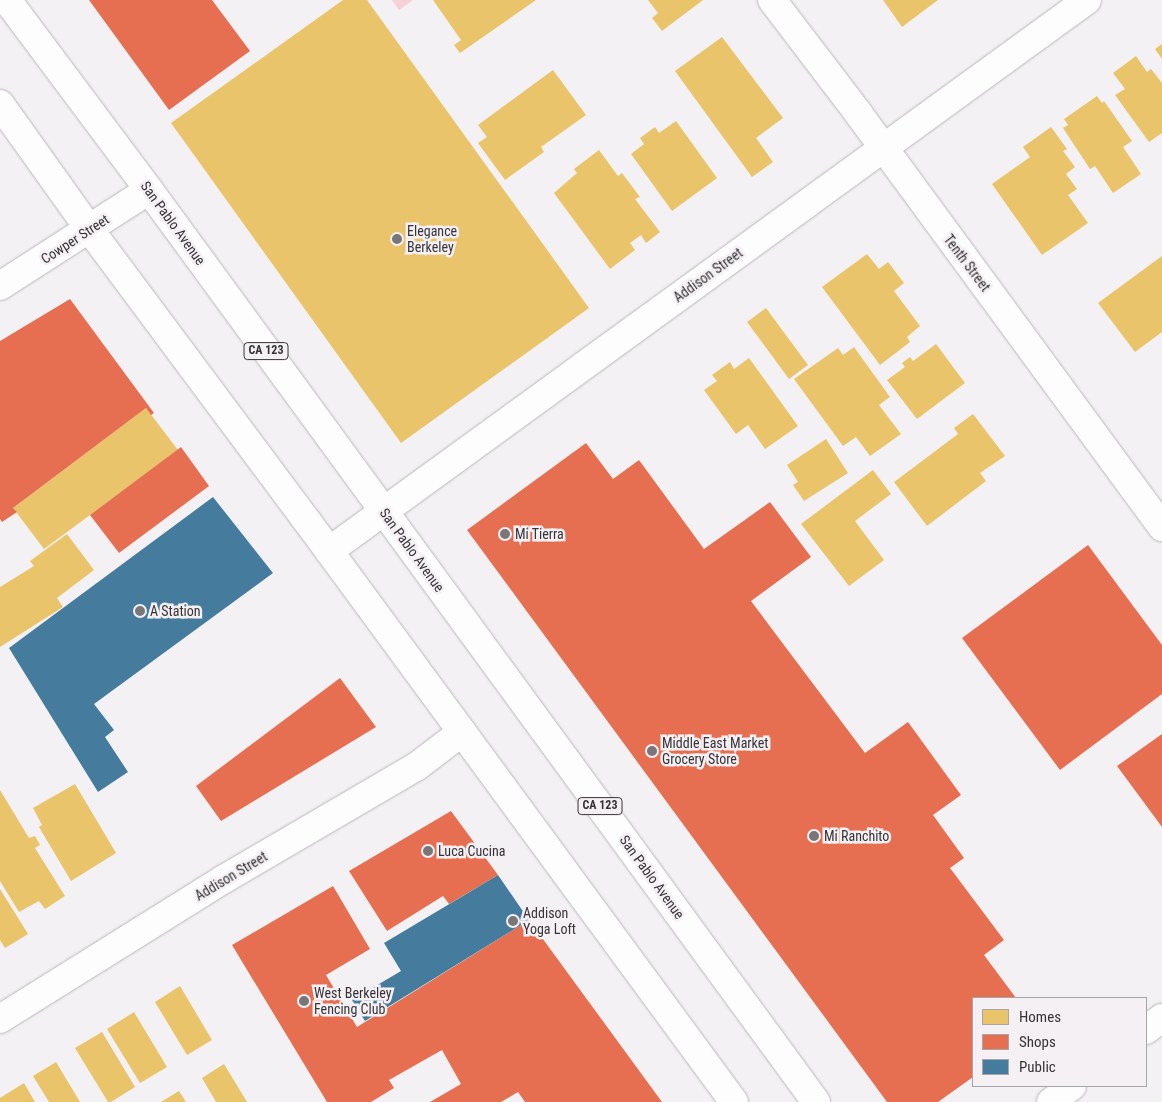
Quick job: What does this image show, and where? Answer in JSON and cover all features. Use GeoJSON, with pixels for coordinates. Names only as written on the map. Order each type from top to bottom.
{"type":"FeatureCollection","features":[{"type":"Feature","properties":{"kind":"main road","name":"San Pablo Avenue"},"geometry":{"type":"LineString","coordinates":[[7,0],[150,190],[816,1102]]}},
{"type":"Feature","properties":{"kind":"main road","name":"Tenth Street"},"geometry":{"type":"LineString","coordinates":[[772,0],[1162,527]]}},
{"type":"Feature","properties":{"kind":"main road","name":"Addison Street"},"geometry":{"type":"LineString","coordinates":[[329,551],[1087,0]]}},
{"type":"Feature","properties":{"kind":"main road"},"geometry":{"type":"LineString","coordinates":[[0,104],[90,230],[329,551],[734,1102]]}},
{"type":"Feature","properties":{"kind":"main road","name":"Cowper Street"},"geometry":{"type":"LineString","coordinates":[[0,286],[150,190]]}},
{"type":"Feature","properties":{"kind":"main road","name":"Addison Street"},"geometry":{"type":"LineString","coordinates":[[0,1019],[224,879],[416,767],[462,732]]}},
{"type":"Feature","properties":{"kind":"main road"},"geometry":{"type":"LineString","coordinates":[[1147,1029],[1162,1018]]}},
{"type":"Feature","properties":{"kind":"main road"},"geometry":{"type":"LineString","coordinates":[[1051,1102],[1071,1087]]}},
{"type":"Feature","properties":{"kind":"shaded area"},"geometry":{"type":"Polygon","coordinates":[[[392,0],[413,0],[399,10],[392,0]]]}},
{"type":"Feature","properties":{"kind":"building: Homes","name":"Elegance Berkeley"},"geometry":{"type":"Polygon","coordinates":[[[343,0],[367,0],[589,308],[401,443],[171,123],[343,0]]]}},
{"type":"Feature","properties":{"kind":"building: Homes"},"geometry":{"type":"Polygon","coordinates":[[[433,0],[536,0],[460,53],[454,45],[461,40],[433,0]]]}},
{"type":"Feature","properties":{"kind":"building: Homes"},"geometry":{"type":"Polygon","coordinates":[[[648,0],[703,0],[662,31],[652,18],[658,13],[648,0]]]}},
{"type":"Feature","properties":{"kind":"building: Homes"},"geometry":{"type":"Polygon","coordinates":[[[883,0],[938,0],[902,27],[883,0]]]}},
{"type":"Feature","properties":{"kind":"building: Homes"},"geometry":{"type":"Polygon","coordinates":[[[722,37],[783,118],[756,138],[773,162],[752,177],[675,71],[722,37]]]}},
{"type":"Feature","properties":{"kind":"building: Homes"},"geometry":{"type":"Polygon","coordinates":[[[1162,44],[1162,59],[1155,49],[1162,44]]]}},
{"type":"Feature","properties":{"kind":"building: Homes"},"geometry":{"type":"Polygon","coordinates":[[[1136,56],[1147,72],[1151,69],[1162,83],[1162,133],[1149,142],[1115,95],[1125,89],[1113,73],[1136,56]]]}},
{"type":"Feature","properties":{"kind":"building: Homes"},"geometry":{"type":"Polygon","coordinates":[[[553,70],[586,115],[541,147],[544,152],[505,180],[478,143],[487,137],[478,125],[553,70]]]}},
{"type":"Feature","properties":{"kind":"building: Homes"},"geometry":{"type":"Polygon","coordinates":[[[1097,96],[1102,103],[1104,101],[1132,141],[1123,147],[1141,174],[1113,193],[1095,166],[1090,169],[1063,128],[1068,125],[1064,119],[1097,96]]]}},
{"type":"Feature","properties":{"kind":"building: Homes"},"geometry":{"type":"Polygon","coordinates":[[[676,121],[717,178],[672,211],[631,154],[644,144],[640,138],[655,127],[659,133],[676,121]]]}},
{"type":"Feature","properties":{"kind":"building: Homes"},"geometry":{"type":"Polygon","coordinates":[[[1051,127],[1067,149],[1063,151],[1075,167],[1066,174],[1077,189],[1068,195],[1088,223],[1042,255],[992,184],[1030,157],[1023,147],[1051,127]]]}},
{"type":"Feature","properties":{"kind":"building: Homes"},"geometry":{"type":"Polygon","coordinates":[[[599,150],[618,176],[622,173],[640,197],[635,199],[660,232],[646,243],[641,235],[630,243],[635,250],[610,269],[554,193],[577,173],[574,169],[599,150]]]}},
{"type":"Feature","properties":{"kind":"building: Homes"},"geometry":{"type":"Polygon","coordinates":[[[867,254],[879,269],[888,262],[904,283],[894,291],[920,326],[907,337],[910,342],[880,365],[822,287],[867,254]]]}},
{"type":"Feature","properties":{"kind":"building: Homes"},"geometry":{"type":"Polygon","coordinates":[[[1162,256],[1162,332],[1135,352],[1098,303],[1162,256]]]}},
{"type":"Feature","properties":{"kind":"building: Homes"},"geometry":{"type":"Polygon","coordinates":[[[766,308],[808,365],[789,379],[747,322],[766,308]]]}},
{"type":"Feature","properties":{"kind":"building: Homes"},"geometry":{"type":"Polygon","coordinates":[[[936,344],[965,383],[917,419],[887,380],[905,367],[902,363],[910,357],[913,361],[936,344]]]}},
{"type":"Feature","properties":{"kind":"building: Homes"},"geometry":{"type":"Polygon","coordinates":[[[854,347],[890,397],[879,405],[901,434],[870,456],[856,437],[843,446],[794,379],[838,348],[843,355],[854,347]]]}},
{"type":"Feature","properties":{"kind":"building: Homes"},"geometry":{"type":"Polygon","coordinates":[[[749,358],[798,426],[765,449],[748,425],[736,434],[704,390],[717,381],[712,375],[730,362],[734,369],[749,358]]]}},
{"type":"Feature","properties":{"kind":"building: Homes"},"geometry":{"type":"Polygon","coordinates":[[[146,408],[178,450],[44,549],[13,508],[146,408]]]}},
{"type":"Feature","properties":{"kind":"building: Homes"},"geometry":{"type":"Polygon","coordinates":[[[973,414],[1005,456],[980,473],[986,481],[927,526],[894,482],[958,434],[954,428],[973,414]]]}},
{"type":"Feature","properties":{"kind":"building: Homes"},"geometry":{"type":"Polygon","coordinates":[[[826,439],[848,473],[804,501],[793,485],[798,482],[787,465],[826,439]]]}},
{"type":"Feature","properties":{"kind":"building: Homes"},"geometry":{"type":"Polygon","coordinates":[[[873,470],[891,494],[855,521],[884,560],[849,586],[801,524],[873,470]]]}},
{"type":"Feature","properties":{"kind":"building: Homes"},"geometry":{"type":"Polygon","coordinates":[[[67,534],[94,570],[57,598],[63,607],[0,647],[0,587],[34,566],[30,561],[67,534]]]}},
{"type":"Feature","properties":{"kind":"building: Homes"},"geometry":{"type":"Polygon","coordinates":[[[75,784],[116,853],[71,881],[39,827],[42,825],[33,808],[75,784]]]}},
{"type":"Feature","properties":{"kind":"building: Homes"},"geometry":{"type":"Polygon","coordinates":[[[0,790],[29,838],[35,836],[40,845],[35,848],[65,896],[45,909],[39,901],[19,912],[0,881],[0,790]]]}},
{"type":"Feature","properties":{"kind":"building: Homes"},"geometry":{"type":"Polygon","coordinates":[[[0,889],[28,934],[5,948],[0,940],[0,889]]]}},
{"type":"Feature","properties":{"kind":"building: Homes"},"geometry":{"type":"Polygon","coordinates":[[[180,986],[212,1040],[187,1055],[155,1002],[180,986]]]}},
{"type":"Feature","properties":{"kind":"building: Homes"},"geometry":{"type":"Polygon","coordinates":[[[134,1012],[167,1067],[140,1083],[107,1029],[134,1012]]]}},
{"type":"Feature","properties":{"kind":"building: Homes"},"geometry":{"type":"Polygon","coordinates":[[[102,1032],[135,1087],[111,1102],[108,1102],[75,1048],[102,1032]]]}},
{"type":"Feature","properties":{"kind":"building: Homes"},"geometry":{"type":"Polygon","coordinates":[[[56,1062],[80,1102],[49,1102],[33,1076],[56,1062]]]}},
{"type":"Feature","properties":{"kind":"building: Homes"},"geometry":{"type":"Polygon","coordinates":[[[224,1064],[247,1102],[216,1102],[202,1078],[224,1064]]]}},
{"type":"Feature","properties":{"kind":"building: Homes"},"geometry":{"type":"Polygon","coordinates":[[[24,1083],[35,1102],[0,1102],[0,1098],[24,1083]]]}},
{"type":"Feature","properties":{"kind":"building: Homes"},"geometry":{"type":"Polygon","coordinates":[[[179,1091],[186,1102],[161,1102],[179,1091]]]}},
{"type":"Feature","properties":{"kind":"building: Shops"},"geometry":{"type":"Polygon","coordinates":[[[89,0],[212,0],[250,51],[169,110],[89,0]]]}},
{"type":"Feature","properties":{"kind":"building: Shops"},"geometry":{"type":"Polygon","coordinates":[[[70,299],[154,413],[151,415],[146,408],[13,508],[17,512],[2,522],[0,519],[0,341],[70,299]]]}},
{"type":"Feature","properties":{"kind":"building: Shops"},"geometry":{"type":"Polygon","coordinates":[[[586,443],[613,479],[639,460],[704,549],[770,502],[811,557],[751,601],[865,753],[908,722],[961,795],[933,815],[964,858],[950,868],[1004,940],[984,955],[1015,997],[972,997],[972,1078],[938,1102],[887,1102],[467,530],[586,443]]]}},
{"type":"Feature","properties":{"kind":"building: Shops"},"geometry":{"type":"Polygon","coordinates":[[[181,447],[209,486],[119,553],[90,515],[181,447]]]}},
{"type":"Feature","properties":{"kind":"building: Shops"},"geometry":{"type":"Polygon","coordinates":[[[1088,545],[1162,645],[1162,694],[1060,770],[962,638],[1088,545]]]}},
{"type":"Feature","properties":{"kind":"building: Shops"},"geometry":{"type":"Polygon","coordinates":[[[340,678],[376,727],[221,821],[196,786],[340,678]]]}},
{"type":"Feature","properties":{"kind":"building: Shops"},"geometry":{"type":"Polygon","coordinates":[[[1162,734],[1162,827],[1117,766],[1162,734]]]}},
{"type":"Feature","properties":{"kind":"building: Shops"},"geometry":{"type":"Polygon","coordinates":[[[451,811],[498,875],[449,904],[443,896],[387,931],[349,871],[451,811]]]}},
{"type":"Feature","properties":{"kind":"building: Shops"},"geometry":{"type":"Polygon","coordinates":[[[333,886],[370,949],[326,975],[357,1027],[529,920],[662,1102],[525,1102],[518,1092],[501,1102],[430,1102],[461,1084],[442,1050],[389,1080],[394,1088],[371,1102],[327,1102],[232,945],[333,886]]]}},
{"type":"Feature","properties":{"kind":"building: Public","name":"A Station"},"geometry":{"type":"Polygon","coordinates":[[[213,497],[273,573],[94,704],[114,730],[105,737],[128,772],[98,792],[9,648],[213,497]]]}},
{"type":"Feature","properties":{"kind":"building: Public"},"geometry":{"type":"Polygon","coordinates":[[[498,875],[529,920],[365,1021],[352,1000],[401,971],[384,943],[498,875]]]}},
{"type":"Feature","properties":{"kind":"place","name":"Elegance Berkeley"},"geometry":{"type":"Point","coordinates":[397,239]}},
{"type":"Feature","properties":{"kind":"place","name":"Mi Tierra"},"geometry":{"type":"Point","coordinates":[505,534]}},
{"type":"Feature","properties":{"kind":"place","name":"A Station"},"geometry":{"type":"Point","coordinates":[140,611]}},
{"type":"Feature","properties":{"kind":"place","name":"Middle East Market Grocery Store"},"geometry":{"type":"Point","coordinates":[652,751]}},
{"type":"Feature","properties":{"kind":"place","name":"Mi Ranchito"},"geometry":{"type":"Point","coordinates":[814,836]}},
{"type":"Feature","properties":{"kind":"place","name":"Luca Cucina"},"geometry":{"type":"Point","coordinates":[428,851]}},
{"type":"Feature","properties":{"kind":"place","name":"Addison Yoga Loft"},"geometry":{"type":"Point","coordinates":[513,921]}},
{"type":"Feature","properties":{"kind":"place","name":"West Berkeley Fencing Club"},"geometry":{"type":"Point","coordinates":[304,1001]}}]}
